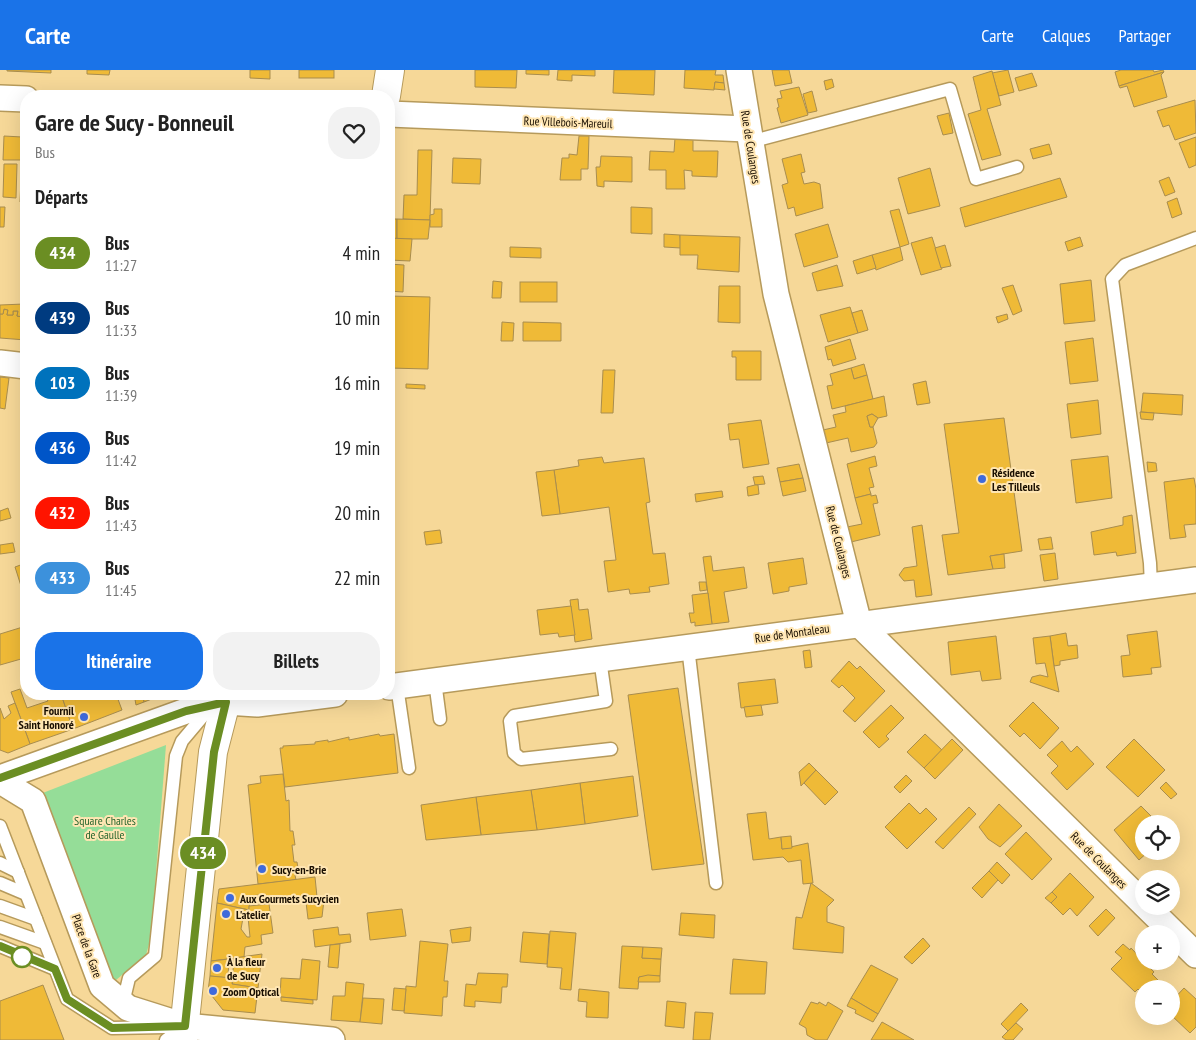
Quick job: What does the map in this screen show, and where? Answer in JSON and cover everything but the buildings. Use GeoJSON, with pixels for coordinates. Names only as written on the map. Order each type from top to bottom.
{"type":"FeatureCollection","features":[{"type":"Feature","properties":{"kind":"street"},"geometry":{"type":"LineString","coordinates":[[387,90],[390,70]]}},
{"type":"Feature","properties":{"kind":"street","name":"Rue de Coulanges"},"geometry":{"type":"LineString","coordinates":[[739,70],[776,294],[859,624],[1135,895]]}},
{"type":"Feature","properties":{"kind":"street"},"geometry":{"type":"LineString","coordinates":[[0,98],[20,99]]}},
{"type":"Feature","properties":{"kind":"street","name":"Rue Villebois-Mareuil"},"geometry":{"type":"LineString","coordinates":[[395,114],[749,136]]}},
{"type":"Feature","properties":{"kind":"street"},"geometry":{"type":"LineString","coordinates":[[0,363],[20,365]]}},
{"type":"Feature","properties":{"kind":"street","name":"Rue de Montaleau"},"geometry":{"type":"LineString","coordinates":[[395,686],[1196,580]]}},
{"type":"Feature","properties":{"kind":"street"},"geometry":{"type":"LineString","coordinates":[[178,1036],[222,700],[257,704],[288,700]]}},
{"type":"Feature","properties":{"kind":"street","name":"Place de la Gare"},"geometry":{"type":"LineString","coordinates":[[0,780],[186,711],[222,700]]}},
{"type":"Feature","properties":{"kind":"street","name":"Place de la Gare"},"geometry":{"type":"LineString","coordinates":[[0,780],[33,801],[102,986],[128,1008],[178,1036],[332,1040]]}},
{"type":"Feature","properties":{"kind":"street","name":"Rue de Coulanges"},"geometry":{"type":"LineString","coordinates":[[1155,915],[1196,955]]}},
{"type":"Feature","properties":{"kind":"lane"},"geometry":{"type":"LineString","coordinates":[[749,136],[950,89],[976,180],[1017,167]]}},
{"type":"Feature","properties":{"kind":"lane"},"geometry":{"type":"LineString","coordinates":[[1151,587],[1149,553],[1112,279],[1124,264],[1196,238]]}},
{"type":"Feature","properties":{"kind":"lane"},"geometry":{"type":"LineString","coordinates":[[688,647],[716,883]]}},
{"type":"Feature","properties":{"kind":"lane"},"geometry":{"type":"LineString","coordinates":[[600,658],[606,701],[514,716],[510,721],[514,753],[521,759],[611,749]]}},
{"type":"Feature","properties":{"kind":"lane"},"geometry":{"type":"LineString","coordinates":[[435,681],[440,719]]}},
{"type":"Feature","properties":{"kind":"lane"},"geometry":{"type":"LineString","coordinates":[[395,696],[409,768]]}},
{"type":"Feature","properties":{"kind":"lane"},"geometry":{"type":"LineString","coordinates":[[123,1003],[129,978],[155,956],[176,756],[182,742],[222,700]]}},
{"type":"Feature","properties":{"kind":"lane"},"geometry":{"type":"LineString","coordinates":[[0,826],[67,999],[112,1028],[178,1036]]}},
{"type":"Feature","properties":{"kind":"lane"},"geometry":{"type":"LineString","coordinates":[[0,863],[18,872]]}},
{"type":"Feature","properties":{"kind":"lane"},"geometry":{"type":"LineString","coordinates":[[0,883],[26,894]]}},
{"type":"Feature","properties":{"kind":"lane"},"geometry":{"type":"LineString","coordinates":[[0,906],[36,919]]}},
{"type":"Feature","properties":{"kind":"lane"},"geometry":{"type":"LineString","coordinates":[[0,927],[45,943]]}},
{"type":"Feature","properties":{"kind":"lane"},"geometry":{"type":"LineString","coordinates":[[0,946],[55,969]]}},
{"type":"Feature","properties":{"kind":"green space","name":"Square Charles de Gaulle"},"geometry":{"type":"Polygon","coordinates":[[[166,745],[151,937],[146,955],[110,985],[35,796],[166,745]]]}},
{"type":"Feature","properties":{"kind":"bus line","name":"434"},"geometry":{"type":"LineString","coordinates":[[0,778],[186,711],[226,702],[214,752],[185,1026],[112,1028],[76,1007],[67,999],[55,969],[23,958],[0,946]]}},
{"type":"Feature","properties":{"kind":"place","name":"Résidence Les Tilleuls"},"geometry":{"type":"Point","coordinates":[982,479]}},
{"type":"Feature","properties":{"kind":"place","name":"Fournil Saint Honoré"},"geometry":{"type":"Point","coordinates":[84,717]}},
{"type":"Feature","properties":{"kind":"place","name":"Sucy-en-Brie"},"geometry":{"type":"Point","coordinates":[262,869]}},
{"type":"Feature","properties":{"kind":"place","name":"Aux Gourmets Sucycien"},"geometry":{"type":"Point","coordinates":[230,898]}},
{"type":"Feature","properties":{"kind":"place","name":"L'atelier"},"geometry":{"type":"Point","coordinates":[226,914]}},
{"type":"Feature","properties":{"kind":"place","name":"À la fleur de Sucy"},"geometry":{"type":"Point","coordinates":[217,968]}},
{"type":"Feature","properties":{"kind":"place","name":"Zoom Optical"},"geometry":{"type":"Point","coordinates":[213,991]}}]}
